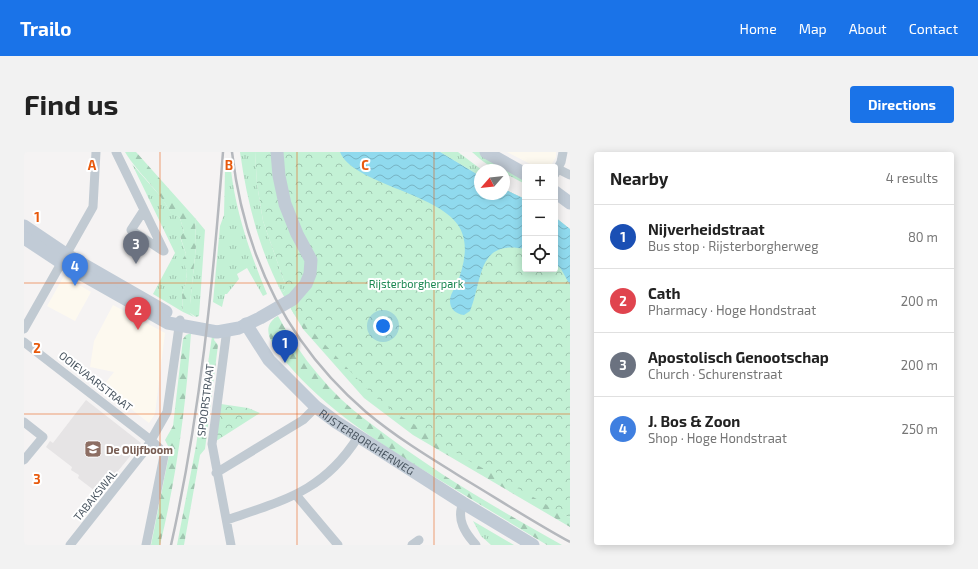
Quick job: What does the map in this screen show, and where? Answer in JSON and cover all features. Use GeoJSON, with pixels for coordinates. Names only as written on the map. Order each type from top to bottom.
{"type":"FeatureCollection","features":[{"type":"Feature","properties":{"kind":"street"},"geometry":{"type":"LineString","coordinates":[[24,329],[65,259],[93,207],[96,152]]}},
{"type":"Feature","properties":{"kind":"street"},"geometry":{"type":"LineString","coordinates":[[116,152],[144,210]]}},
{"type":"Feature","properties":{"kind":"street"},"geometry":{"type":"LineString","coordinates":[[24,238],[65,259],[179,323],[219,325],[227,329],[236,328],[249,322],[257,314],[298,293],[308,279],[311,264],[287,211],[279,176],[277,152]]}},
{"type":"Feature","properties":{"kind":"street"},"geometry":{"type":"LineString","coordinates":[[486,152],[522,172]]}},
{"type":"Feature","properties":{"kind":"street"},"geometry":{"type":"LineString","coordinates":[[558,167],[563,152]]}},
{"type":"Feature","properties":{"kind":"street"},"geometry":{"type":"LineString","coordinates":[[558,172],[570,175]]}},
{"type":"Feature","properties":{"kind":"street"},"geometry":{"type":"LineString","coordinates":[[558,194],[570,203]]}},
{"type":"Feature","properties":{"kind":"street"},"geometry":{"type":"LineString","coordinates":[[24,226],[65,259]]}},
{"type":"Feature","properties":{"kind":"street","name":"RIJSTERBORGHERWEG"},"geometry":{"type":"LineString","coordinates":[[249,322],[266,357],[280,369],[316,407],[358,437],[533,545]]}},
{"type":"Feature","properties":{"kind":"street","name":"TABAKSWAL"},"geometry":{"type":"LineString","coordinates":[[70,545],[152,440],[167,412],[179,323]]}},
{"type":"Feature","properties":{"kind":"street","name":"SPOORSTRAAT"},"geometry":{"type":"LineString","coordinates":[[227,329],[213,426],[212,444],[216,473],[231,545]]}},
{"type":"Feature","properties":{"kind":"street","name":"OOIEVAARSTRAAT"},"geometry":{"type":"LineString","coordinates":[[24,342],[152,440],[162,451],[164,456],[146,545]]}},
{"type":"Feature","properties":{"kind":"street"},"geometry":{"type":"LineString","coordinates":[[216,473],[303,420],[316,407]]}},
{"type":"Feature","properties":{"kind":"street"},"geometry":{"type":"LineString","coordinates":[[24,422],[43,437],[24,460]]}},
{"type":"Feature","properties":{"kind":"street"},"geometry":{"type":"LineString","coordinates":[[227,520],[296,495],[323,478],[348,453],[358,437]]}},
{"type":"Feature","properties":{"kind":"street"},"geometry":{"type":"LineString","coordinates":[[296,495],[336,544]]}},
{"type":"Feature","properties":{"kind":"street"},"geometry":{"type":"LineString","coordinates":[[463,503],[459,512],[459,517],[468,536],[476,545]]}},
{"type":"Feature","properties":{"kind":"shaded area"},"geometry":{"type":"Polygon","coordinates":[[[507,152],[556,152],[556,157],[552,164],[530,164],[507,152]]]}},
{"type":"Feature","properties":{"kind":"shaded area"},"geometry":{"type":"Polygon","coordinates":[[[64,276],[91,292],[75,321],[47,306],[64,276]]]}},
{"type":"Feature","properties":{"kind":"shaded area"},"geometry":{"type":"Polygon","coordinates":[[[113,305],[165,333],[155,414],[149,423],[126,405],[115,403],[99,391],[114,372],[90,367],[94,341],[113,305]]]}},
{"type":"Feature","properties":{"kind":"shaded area","name":"De Olijfboom"},"geometry":{"type":"Polygon","coordinates":[[[86,400],[141,443],[99,494],[78,478],[79,475],[71,470],[72,467],[46,447],[50,441],[53,443],[86,400]]]}},
{"type":"Feature","properties":{"kind":"green space"},"geometry":{"type":"Polygon","coordinates":[[[125,152],[136,152],[195,218],[196,246],[190,304],[190,313],[194,317],[183,312],[182,294],[186,282],[187,271],[182,260],[186,254],[180,236],[184,232],[180,218],[175,214],[171,214],[161,197],[136,168],[125,152]]]}},
{"type":"Feature","properties":{"kind":"green space"},"geometry":{"type":"Polygon","coordinates":[[[240,152],[255,152],[257,184],[263,221],[285,284],[285,290],[282,293],[260,242],[246,189],[240,152]]]}},
{"type":"Feature","properties":{"kind":"green space","name":"Rijsterborgherpark"},"geometry":{"type":"Polygon","coordinates":[[[255,152],[440,152],[474,172],[474,200],[510,200],[510,192],[522,198],[522,272],[558,272],[558,219],[570,229],[570,518],[498,477],[499,474],[490,469],[488,471],[462,457],[432,435],[394,412],[371,393],[297,315],[294,314],[282,293],[285,290],[285,284],[263,221],[257,184],[255,152]]]}},
{"type":"Feature","properties":{"kind":"green space"},"geometry":{"type":"Polygon","coordinates":[[[440,152],[458,152],[474,164],[474,172],[440,152]]]}},
{"type":"Feature","properties":{"kind":"green space"},"geometry":{"type":"Polygon","coordinates":[[[472,152],[480,152],[500,164],[487,164],[472,152]]]}},
{"type":"Feature","properties":{"kind":"green space"},"geometry":{"type":"Polygon","coordinates":[[[132,164],[162,198],[171,213],[175,213],[180,218],[184,232],[180,237],[186,254],[183,260],[187,271],[186,282],[182,294],[183,312],[153,294],[175,253],[132,164]]]}},
{"type":"Feature","properties":{"kind":"green space"},"geometry":{"type":"Polygon","coordinates":[[[225,170],[231,170],[236,202],[244,233],[267,294],[263,296],[247,268],[237,274],[239,279],[227,294],[225,294],[222,307],[213,302],[220,226],[224,215],[225,170]]]}},
{"type":"Feature","properties":{"kind":"green space"},"geometry":{"type":"Polygon","coordinates":[[[510,170],[522,177],[522,182],[510,176],[510,170]]]}},
{"type":"Feature","properties":{"kind":"green space"},"geometry":{"type":"Polygon","coordinates":[[[195,218],[205,230],[199,316],[196,317],[190,313],[196,246],[195,218]]]}},
{"type":"Feature","properties":{"kind":"green space"},"geometry":{"type":"Polygon","coordinates":[[[301,303],[475,458],[570,518],[570,527],[413,435],[364,398],[303,329],[291,309],[301,303]]]}},
{"type":"Feature","properties":{"kind":"green space"},"geometry":{"type":"Polygon","coordinates":[[[278,316],[299,350],[315,371],[342,400],[360,415],[410,453],[453,481],[562,545],[547,545],[393,451],[336,410],[301,379],[285,361],[273,344],[268,332],[269,326],[278,316]]]}},
{"type":"Feature","properties":{"kind":"green space"},"geometry":{"type":"Polygon","coordinates":[[[191,333],[176,466],[166,519],[160,545],[151,545],[170,450],[165,440],[173,426],[183,339],[186,335],[191,333]]]}},
{"type":"Feature","properties":{"kind":"green space"},"geometry":{"type":"Polygon","coordinates":[[[212,336],[215,337],[214,340],[218,345],[205,449],[200,455],[184,545],[177,545],[196,446],[212,336]]]}},
{"type":"Feature","properties":{"kind":"green space"},"geometry":{"type":"Polygon","coordinates":[[[221,404],[248,408],[260,413],[216,441],[221,404]]]}},
{"type":"Feature","properties":{"kind":"green space"},"geometry":{"type":"Polygon","coordinates":[[[473,521],[514,545],[491,545],[481,536],[473,521]]]}},
{"type":"Feature","properties":{"kind":"water"},"geometry":{"type":"Polygon","coordinates":[[[340,152],[440,152],[474,172],[474,200],[510,200],[510,192],[522,198],[522,249],[509,247],[498,250],[490,256],[484,264],[480,275],[470,311],[464,315],[458,314],[452,309],[450,301],[451,294],[460,277],[465,254],[464,239],[458,225],[447,214],[432,204],[377,180],[348,163],[340,152]]]}},
{"type":"Feature","properties":{"kind":"water"},"geometry":{"type":"Polygon","coordinates":[[[558,219],[570,229],[570,285],[558,266],[558,219]]]}},
{"type":"Feature","properties":{"kind":"railway"},"geometry":{"type":"LineString","coordinates":[[171,545],[198,399],[215,251],[223,152]]}},
{"type":"Feature","properties":{"kind":"railway"},"geometry":{"type":"LineString","coordinates":[[232,152],[238,190],[247,227],[259,262],[274,295],[292,327],[313,357],[338,385],[366,412],[390,431],[453,472],[570,542]]}},
{"type":"Feature","properties":{"kind":"place","name":"Apostolisch Genootschap"},"geometry":{"type":"Point","coordinates":[136,264]}},
{"type":"Feature","properties":{"kind":"place","name":"J. Bos & Zoon"},"geometry":{"type":"Point","coordinates":[75,286]}},
{"type":"Feature","properties":{"kind":"place","name":"Cath"},"geometry":{"type":"Point","coordinates":[138,330]}},
{"type":"Feature","properties":{"kind":"place","name":"Nijverheidstraat"},"geometry":{"type":"Point","coordinates":[285,363]}},
{"type":"Feature","properties":{"kind":"place","name":"De Olijfboom"},"geometry":{"type":"Point","coordinates":[93,449]}}]}
